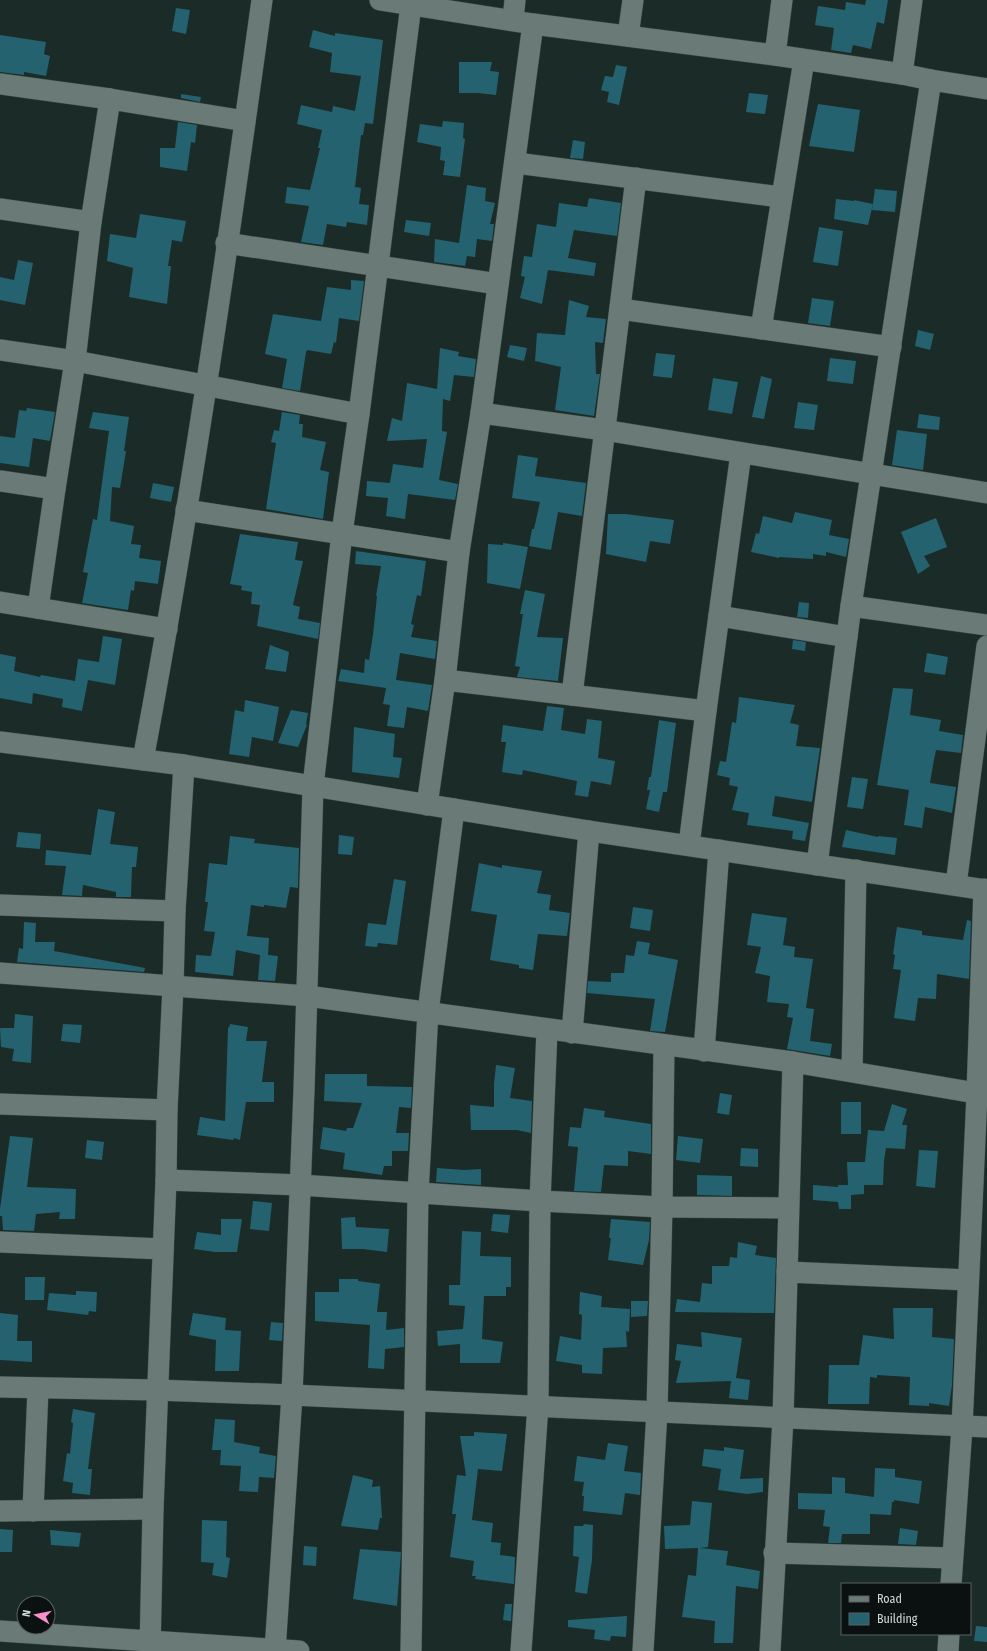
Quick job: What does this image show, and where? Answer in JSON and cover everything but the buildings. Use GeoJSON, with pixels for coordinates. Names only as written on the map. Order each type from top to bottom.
{"type":"FeatureCollection","features":[{"type":"Feature","properties":{"kind":"street"},"geometry":{"type":"LineString","coordinates":[[143,760],[168,629],[206,386],[262,0]]}},
{"type":"Feature","properties":{"kind":"street"},"geometry":{"type":"LineString","coordinates":[[380,0],[533,24],[774,55],[902,74],[987,89]]}},
{"type":"Feature","properties":{"kind":"street"},"geometry":{"type":"LineString","coordinates":[[513,20],[515,0]]}},
{"type":"Feature","properties":{"kind":"street"},"geometry":{"type":"LineString","coordinates":[[628,36],[633,0]]}},
{"type":"Feature","properties":{"kind":"street"},"geometry":{"type":"LineString","coordinates":[[774,55],[782,0]]}},
{"type":"Feature","properties":{"kind":"street"},"geometry":{"type":"LineString","coordinates":[[902,74],[912,0]]}},
{"type":"Feature","properties":{"kind":"street"},"geometry":{"type":"LineString","coordinates":[[275,1650],[292,1395],[304,1090],[313,786],[342,533],[359,414],[411,5]]}},
{"type":"Feature","properties":{"kind":"street"},"geometry":{"type":"LineString","coordinates":[[427,805],[445,680],[459,552],[481,413],[516,163],[533,24]]}},
{"type":"Feature","properties":{"kind":"street"},"geometry":{"type":"LineString","coordinates":[[761,329],[804,60]]}},
{"type":"Feature","properties":{"kind":"street"},"geometry":{"type":"LineString","coordinates":[[817,865],[851,606],[931,80]]}},
{"type":"Feature","properties":{"kind":"street"},"geometry":{"type":"LineString","coordinates":[[0,84],[110,99],[245,121]]}},
{"type":"Feature","properties":{"kind":"street"},"geometry":{"type":"LineString","coordinates":[[38,608],[75,361],[91,222],[110,99]]}},
{"type":"Feature","properties":{"kind":"street"},"geometry":{"type":"LineString","coordinates":[[516,163],[781,197]]}},
{"type":"Feature","properties":{"kind":"street"},"geometry":{"type":"LineString","coordinates":[[572,695],[636,178]]}},
{"type":"Feature","properties":{"kind":"street"},"geometry":{"type":"LineString","coordinates":[[0,209],[91,222]]}},
{"type":"Feature","properties":{"kind":"street"},"geometry":{"type":"LineString","coordinates":[[226,243],[498,284]]}},
{"type":"Feature","properties":{"kind":"street"},"geometry":{"type":"LineString","coordinates":[[620,310],[891,347]]}},
{"type":"Feature","properties":{"kind":"street"},"geometry":{"type":"LineString","coordinates":[[0,350],[75,361],[359,414]]}},
{"type":"Feature","properties":{"kind":"street"},"geometry":{"type":"LineString","coordinates":[[481,413],[604,430],[987,493]]}},
{"type":"Feature","properties":{"kind":"street"},"geometry":{"type":"LineString","coordinates":[[689,845],[742,453]]}},
{"type":"Feature","properties":{"kind":"street"},"geometry":{"type":"LineString","coordinates":[[0,481],[55,489]]}},
{"type":"Feature","properties":{"kind":"street"},"geometry":{"type":"LineString","coordinates":[[186,510],[459,552]]}},
{"type":"Feature","properties":{"kind":"street"},"geometry":{"type":"LineString","coordinates":[[0,602],[168,629]]}},
{"type":"Feature","properties":{"kind":"street"},"geometry":{"type":"LineString","coordinates":[[851,606],[987,625]]}},
{"type":"Feature","properties":{"kind":"street"},"geometry":{"type":"LineString","coordinates":[[719,616],[847,637]]}},
{"type":"Feature","properties":{"kind":"street"},"geometry":{"type":"LineString","coordinates":[[956,885],[987,646]]}},
{"type":"Feature","properties":{"kind":"street"},"geometry":{"type":"LineString","coordinates":[[445,680],[706,711]]}},
{"type":"Feature","properties":{"kind":"street"},"geometry":{"type":"LineString","coordinates":[[0,742],[184,765],[590,831],[985,890],[982,1094],[968,1280],[962,1426],[951,1583]]}},
{"type":"Feature","properties":{"kind":"street"},"geometry":{"type":"LineString","coordinates":[[150,1647],[153,1509],[166,1180],[167,1110],[173,987],[174,911],[184,765]]}},
{"type":"Feature","properties":{"kind":"street"},"geometry":{"type":"LineString","coordinates":[[411,1651],[418,1193],[428,1012],[454,809]]}},
{"type":"Feature","properties":{"kind":"street"},"geometry":{"type":"LineString","coordinates":[[572,1033],[590,831]]}},
{"type":"Feature","properties":{"kind":"street"},"geometry":{"type":"LineString","coordinates":[[704,1051],[719,850]]}},
{"type":"Feature","properties":{"kind":"street"},"geometry":{"type":"LineString","coordinates":[[852,1071],[856,870]]}},
{"type":"Feature","properties":{"kind":"street"},"geometry":{"type":"LineString","coordinates":[[0,905],[174,911]]}},
{"type":"Feature","properties":{"kind":"street"},"geometry":{"type":"LineString","coordinates":[[0,973],[307,996],[547,1030],[793,1062],[982,1094]]}},
{"type":"Feature","properties":{"kind":"street"},"geometry":{"type":"LineString","coordinates":[[521,1651],[538,1405],[540,1201],[547,1030]]}},
{"type":"Feature","properties":{"kind":"street"},"geometry":{"type":"LineString","coordinates":[[643,1651],[657,1411],[664,1045]]}},
{"type":"Feature","properties":{"kind":"street"},"geometry":{"type":"LineString","coordinates":[[770,1651],[774,1553],[783,1418],[793,1062]]}},
{"type":"Feature","properties":{"kind":"street"},"geometry":{"type":"LineString","coordinates":[[0,1104],[167,1110]]}},
{"type":"Feature","properties":{"kind":"street"},"geometry":{"type":"LineString","coordinates":[[166,1180],[300,1185],[540,1201],[662,1207],[788,1208]]}},
{"type":"Feature","properties":{"kind":"street"},"geometry":{"type":"LineString","coordinates":[[0,1242],[163,1249]]}},
{"type":"Feature","properties":{"kind":"street"},"geometry":{"type":"LineString","coordinates":[[787,1272],[968,1280]]}},
{"type":"Feature","properties":{"kind":"street"},"geometry":{"type":"LineString","coordinates":[[0,1387],[38,1389],[157,1390],[292,1395],[538,1405],[987,1427]]}},
{"type":"Feature","properties":{"kind":"street"},"geometry":{"type":"LineString","coordinates":[[33,1512],[38,1389]]}},
{"type":"Feature","properties":{"kind":"street"},"geometry":{"type":"LineString","coordinates":[[0,1511],[33,1512],[153,1509]]}},
{"type":"Feature","properties":{"kind":"street"},"geometry":{"type":"LineString","coordinates":[[774,1553],[952,1558]]}},
{"type":"Feature","properties":{"kind":"street"},"geometry":{"type":"LineString","coordinates":[[0,1631],[150,1647],[299,1651]]}},
{"type":"Feature","properties":{"kind":"street"},"geometry":{"type":"LineString","coordinates":[[948,1651],[949,1635]]}}]}
